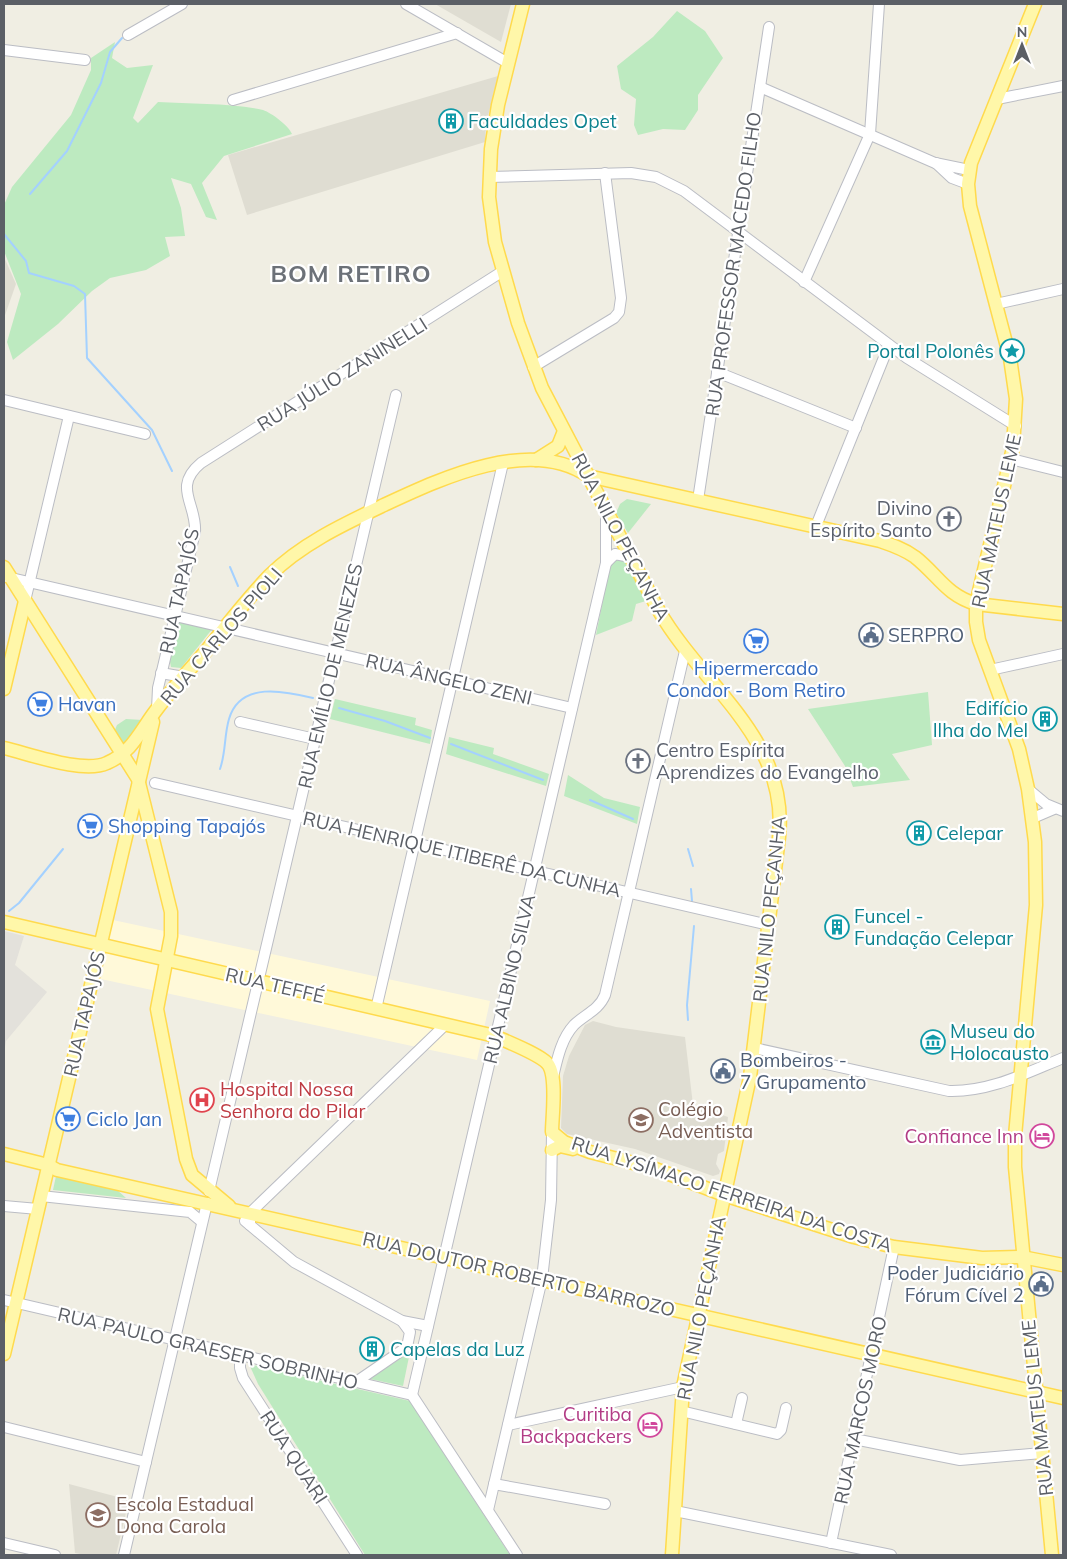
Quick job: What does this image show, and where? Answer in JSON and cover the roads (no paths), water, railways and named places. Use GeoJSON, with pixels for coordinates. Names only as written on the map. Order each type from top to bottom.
{"type":"FeatureCollection","features":[{"type":"Feature","properties":{"kind":"main road","name":"RUA NILO PEÇANHA"},"geometry":{"type":"LineString","coordinates":[[523,4],[492,136],[489,177],[493,229],[503,271],[533,367],[564,431],[658,611],[685,651],[756,740],[773,772],[780,801],[780,824],[754,1048],[683,1388],[672,1555]]}},
{"type":"Feature","properties":{"kind":"main road","name":"RUA MATEUS LEME"},"geometry":{"type":"LineString","coordinates":[[1036,4],[970,170],[968,184],[970,206],[1014,379],[1016,426],[1011,459],[976,604],[977,632],[1015,738],[1028,789],[1037,864],[1036,905],[1015,1167],[1022,1257],[1052,1555]]}},
{"type":"Feature","properties":{"kind":"main road"},"geometry":{"type":"LineString","coordinates":[[535,460],[552,452],[561,440],[564,431]]}},
{"type":"Feature","properties":{"kind":"main road","name":"RUA CARLOS PIOLI"},"geometry":{"type":"LineString","coordinates":[[123,753],[138,739],[157,709],[225,627],[280,566],[321,537],[368,512],[448,477],[503,463],[535,460],[569,465],[588,476],[816,526],[900,548],[916,558],[952,594],[976,604],[1063,614]]}},
{"type":"Feature","properties":{"kind":"main road"},"geometry":{"type":"LineString","coordinates":[[6,574],[138,779],[171,912],[171,936],[157,1003],[159,1024],[188,1166],[192,1175],[208,1197]]}},
{"type":"Feature","properties":{"kind":"main road"},"geometry":{"type":"LineString","coordinates":[[4,689],[25,601]]}},
{"type":"Feature","properties":{"kind":"main road"},"geometry":{"type":"LineString","coordinates":[[17,632],[28,626],[39,624]]}},
{"type":"Feature","properties":{"kind":"main road","name":"RUA TAPAJÓS"},"geometry":{"type":"LineString","coordinates":[[4,1354],[10,1302],[39,1202],[138,779],[157,709]]}},
{"type":"Feature","properties":{"kind":"main road"},"geometry":{"type":"LineString","coordinates":[[4,748],[81,766],[104,765],[123,753]]}},
{"type":"Feature","properties":{"kind":"main road"},"geometry":{"type":"LineString","coordinates":[[127,829],[140,825],[151,829]]}},
{"type":"Feature","properties":{"kind":"main road","name":"RUA TEFFÉ"},"geometry":{"type":"LineString","coordinates":[[4,922],[495,1036],[542,1059]]}},
{"type":"Feature","properties":{"kind":"main road"},"geometry":{"type":"LineString","coordinates":[[542,1059],[549,1065],[553,1077],[552,1132]]}},
{"type":"Feature","properties":{"kind":"main road","name":"RUA LYSÍMACO FERREIRA DA COSTA"},"geometry":{"type":"LineString","coordinates":[[552,1132],[564,1142],[590,1152],[653,1168],[724,1195],[894,1247],[982,1258],[1022,1257],[1063,1264]]}},
{"type":"Feature","properties":{"kind":"main road"},"geometry":{"type":"LineString","coordinates":[[552,1150],[560,1146],[590,1152]]}},
{"type":"Feature","properties":{"kind":"main road"},"geometry":{"type":"LineString","coordinates":[[4,1154],[48,1165],[57,1170],[192,1200],[208,1197]]}},
{"type":"Feature","properties":{"kind":"main road","name":"RUA DOUTOR ROBERTO BARROZO"},"geometry":{"type":"LineString","coordinates":[[208,1197],[250,1219],[444,1257],[1036,1390],[1063,1398]]}},
{"type":"Feature","properties":{"kind":"street"},"geometry":{"type":"LineString","coordinates":[[128,35],[182,4]]}},
{"type":"Feature","properties":{"kind":"street"},"geometry":{"type":"LineString","coordinates":[[406,4],[508,63]]}},
{"type":"Feature","properties":{"kind":"street"},"geometry":{"type":"LineString","coordinates":[[804,282],[870,134],[879,4]]}},
{"type":"Feature","properties":{"kind":"street","name":"RUA PROFESSOR MACEDO FILHO"},"geometry":{"type":"LineString","coordinates":[[698,500],[769,27]]}},
{"type":"Feature","properties":{"kind":"street"},"geometry":{"type":"LineString","coordinates":[[233,100],[457,33]]}},
{"type":"Feature","properties":{"kind":"street"},"geometry":{"type":"LineString","coordinates":[[4,50],[85,60]]}},
{"type":"Feature","properties":{"kind":"street"},"geometry":{"type":"LineString","coordinates":[[997,99],[1063,86]]}},
{"type":"Feature","properties":{"kind":"street"},"geometry":{"type":"LineString","coordinates":[[760,87],[935,163],[970,170]]}},
{"type":"Feature","properties":{"kind":"street"},"geometry":{"type":"LineString","coordinates":[[935,163],[955,180],[968,184]]}},
{"type":"Feature","properties":{"kind":"street"},"geometry":{"type":"LineString","coordinates":[[533,367],[608,322],[619,312],[621,298],[605,173]]}},
{"type":"Feature","properties":{"kind":"street"},"geometry":{"type":"LineString","coordinates":[[489,177],[605,173],[643,174],[668,181],[889,345],[929,373],[1016,426]]}},
{"type":"Feature","properties":{"kind":"street","name":"RUA JÚLIO ZANINELLI"},"geometry":{"type":"LineString","coordinates":[[187,482],[192,472],[201,463],[503,271]]}},
{"type":"Feature","properties":{"kind":"street"},"geometry":{"type":"LineString","coordinates":[[996,304],[1063,289]]}},
{"type":"Feature","properties":{"kind":"street"},"geometry":{"type":"LineString","coordinates":[[816,526],[889,345]]}},
{"type":"Feature","properties":{"kind":"street"},"geometry":{"type":"LineString","coordinates":[[717,372],[856,428]]}},
{"type":"Feature","properties":{"kind":"street","name":"RUA EMÍLIO DE MENEZES"},"geometry":{"type":"LineString","coordinates":[[124,1555],[396,395]]}},
{"type":"Feature","properties":{"kind":"street"},"geometry":{"type":"LineString","coordinates":[[4,400],[145,434]]}},
{"type":"Feature","properties":{"kind":"street"},"geometry":{"type":"LineString","coordinates":[[25,601],[69,416]]}},
{"type":"Feature","properties":{"kind":"street"},"geometry":{"type":"LineString","coordinates":[[1011,459],[1063,472]]}},
{"type":"Feature","properties":{"kind":"street"},"geometry":{"type":"LineString","coordinates":[[376,1008],[503,463]]}},
{"type":"Feature","properties":{"kind":"street","name":"RUA TAPAJÓS"},"geometry":{"type":"LineString","coordinates":[[157,709],[161,673],[195,532],[194,516],[186,494],[187,482]]}},
{"type":"Feature","properties":{"kind":"street","name":"RUA ALBINO SILVA"},"geometry":{"type":"LineString","coordinates":[[412,1395],[606,563],[606,511]]}},
{"type":"Feature","properties":{"kind":"street"},"geometry":{"type":"LineString","coordinates":[[606,563],[616,554],[630,557]]}},
{"type":"Feature","properties":{"kind":"street","name":"RUA ÂNGELO ZENI"},"geometry":{"type":"LineString","coordinates":[[6,574],[29,582],[572,708]]}},
{"type":"Feature","properties":{"kind":"street"},"geometry":{"type":"LineString","coordinates":[[542,1059],[552,1056],[560,1048],[572,1027],[603,1001],[685,651]]}},
{"type":"Feature","properties":{"kind":"street"},"geometry":{"type":"LineString","coordinates":[[990,670],[1063,654]]}},
{"type":"Feature","properties":{"kind":"street","name":"RUA TAPAJÓS"},"geometry":{"type":"LineString","coordinates":[[161,673],[184,677]]}},
{"type":"Feature","properties":{"kind":"street"},"geometry":{"type":"LineString","coordinates":[[240,722],[315,739]]}},
{"type":"Feature","properties":{"kind":"street","name":"RUA HENRIQUE ITIBERÊ DA CUNHA"},"geometry":{"type":"LineString","coordinates":[[155,783],[769,926]]}},
{"type":"Feature","properties":{"kind":"street"},"geometry":{"type":"LineString","coordinates":[[1028,789],[1059,810]]}},
{"type":"Feature","properties":{"kind":"street"},"geometry":{"type":"LineString","coordinates":[[1032,818],[1059,810]]}},
{"type":"Feature","properties":{"kind":"street"},"geometry":{"type":"LineString","coordinates":[[428,1326],[402,1321],[294,1262],[250,1219],[445,1024]]}},
{"type":"Feature","properties":{"kind":"street"},"geometry":{"type":"LineString","coordinates":[[553,1077],[560,1048]]}},
{"type":"Feature","properties":{"kind":"street"},"geometry":{"type":"LineString","coordinates":[[754,1048],[939,1090],[960,1092],[980,1089],[1063,1058]]}},
{"type":"Feature","properties":{"kind":"street"},"geometry":{"type":"LineString","coordinates":[[488,1510],[542,1279],[551,1200],[552,1132]]}},
{"type":"Feature","properties":{"kind":"street"},"geometry":{"type":"LineString","coordinates":[[4,1206],[39,1202],[190,1212],[202,1222]]}},
{"type":"Feature","properties":{"kind":"street","name":"RUA MARCOS MORO"},"geometry":{"type":"LineString","coordinates":[[831,1543],[894,1247]]}},
{"type":"Feature","properties":{"kind":"street","name":"RUA PAULO GRAESER SOBRINHO"},"geometry":{"type":"LineString","coordinates":[[10,1302],[412,1395]]}},
{"type":"Feature","properties":{"kind":"street"},"geometry":{"type":"LineString","coordinates":[[356,1382],[407,1347],[410,1332],[402,1321]]}},
{"type":"Feature","properties":{"kind":"street","name":"RUA QUARI"},"geometry":{"type":"LineString","coordinates":[[240,1355],[240,1368],[243,1378],[357,1555]]}},
{"type":"Feature","properties":{"kind":"street"},"geometry":{"type":"LineString","coordinates":[[508,1425],[683,1388]]}},
{"type":"Feature","properties":{"kind":"street"},"geometry":{"type":"LineString","coordinates":[[412,1395],[518,1555]]}},
{"type":"Feature","properties":{"kind":"street"},"geometry":{"type":"LineString","coordinates":[[736,1424],[742,1398]]}},
{"type":"Feature","properties":{"kind":"street"},"geometry":{"type":"LineString","coordinates":[[681,1411],[777,1434],[781,1430],[786,1408]]}},
{"type":"Feature","properties":{"kind":"street"},"geometry":{"type":"LineString","coordinates":[[4,1427],[146,1462]]}},
{"type":"Feature","properties":{"kind":"street"},"geometry":{"type":"LineString","coordinates":[[854,1439],[960,1460],[1042,1453]]}},
{"type":"Feature","properties":{"kind":"street"},"geometry":{"type":"LineString","coordinates":[[494,1484],[605,1504]]}},
{"type":"Feature","properties":{"kind":"street"},"geometry":{"type":"LineString","coordinates":[[675,1512],[891,1555]]}},
{"type":"Feature","properties":{"kind":"street"},"geometry":{"type":"LineString","coordinates":[[4,1543],[55,1555]]}},
{"type":"Feature","properties":{"kind":"street"},"geometry":{"type":"LineString","coordinates":[[16,1555],[36,1551]]}},
{"type":"Feature","properties":{"kind":"waterway"},"geometry":{"type":"LineString","coordinates":[[30,194],[67,151],[101,83],[110,52],[122,38]]}},
{"type":"Feature","properties":{"kind":"waterway"},"geometry":{"type":"LineString","coordinates":[[4,234],[26,261],[29,273],[74,286],[85,294],[87,358],[152,430],[172,471]]}},
{"type":"Feature","properties":{"kind":"waterway"},"geometry":{"type":"LineString","coordinates":[[230,567],[238,586]]}},
{"type":"Feature","properties":{"kind":"waterway"},"geometry":{"type":"LineString","coordinates":[[220,769],[229,719],[235,707],[243,699],[253,694],[265,692],[290,693],[313,698]]}},
{"type":"Feature","properties":{"kind":"waterway"},"geometry":{"type":"LineString","coordinates":[[339,708],[385,721],[430,738]]}},
{"type":"Feature","properties":{"kind":"waterway"},"geometry":{"type":"LineString","coordinates":[[451,744],[543,780]]}},
{"type":"Feature","properties":{"kind":"waterway"},"geometry":{"type":"LineString","coordinates":[[590,800],[633,819]]}},
{"type":"Feature","properties":{"kind":"waterway"},"geometry":{"type":"LineString","coordinates":[[9,911],[19,903],[63,849]]}},
{"type":"Feature","properties":{"kind":"waterway"},"geometry":{"type":"LineString","coordinates":[[688,849],[693,866]]}},
{"type":"Feature","properties":{"kind":"waterway"},"geometry":{"type":"LineString","coordinates":[[691,889],[692,901]]}},
{"type":"Feature","properties":{"kind":"waterway"},"geometry":{"type":"LineString","coordinates":[[688,1020],[687,1005],[694,926]]}},
{"type":"Feature","properties":{"kind":"place","name":"Faculdades Opet"},"geometry":{"type":"Point","coordinates":[451,121]}},
{"type":"Feature","properties":{"kind":"place","name":"Portal Polonês"},"geometry":{"type":"Point","coordinates":[1012,351]}},
{"type":"Feature","properties":{"kind":"place","name":"Divino Espírito Santo"},"geometry":{"type":"Point","coordinates":[949,519]}},
{"type":"Feature","properties":{"kind":"place","name":"SERPRO"},"geometry":{"type":"Point","coordinates":[871,635]}},
{"type":"Feature","properties":{"kind":"place","name":"Hipermercado Condor - Bom Retiro"},"geometry":{"type":"Point","coordinates":[756,641]}},
{"type":"Feature","properties":{"kind":"place","name":"Havan"},"geometry":{"type":"Point","coordinates":[40,704]}},
{"type":"Feature","properties":{"kind":"place","name":"Edifício Ilha do Mel"},"geometry":{"type":"Point","coordinates":[1045,719]}},
{"type":"Feature","properties":{"kind":"place","name":"Centro Espírita Aprendizes do Evangelho"},"geometry":{"type":"Point","coordinates":[638,761]}},
{"type":"Feature","properties":{"kind":"place","name":"Shopping Tapajós"},"geometry":{"type":"Point","coordinates":[90,826]}},
{"type":"Feature","properties":{"kind":"place","name":"Celepar"},"geometry":{"type":"Point","coordinates":[919,833]}},
{"type":"Feature","properties":{"kind":"place","name":"Funcel - Fundação Celepar"},"geometry":{"type":"Point","coordinates":[837,927]}},
{"type":"Feature","properties":{"kind":"place","name":"Museu do Holocausto"},"geometry":{"type":"Point","coordinates":[933,1042]}},
{"type":"Feature","properties":{"kind":"place","name":"Bombeiros - 7 Grupamento"},"geometry":{"type":"Point","coordinates":[723,1071]}},
{"type":"Feature","properties":{"kind":"place","name":"Hospital Nossa Senhora do Pilar"},"geometry":{"type":"Point","coordinates":[202,1100]}},
{"type":"Feature","properties":{"kind":"place","name":"Ciclo Jan"},"geometry":{"type":"Point","coordinates":[68,1119]}},
{"type":"Feature","properties":{"kind":"place","name":"Colégio Adventista"},"geometry":{"type":"Point","coordinates":[641,1120]}},
{"type":"Feature","properties":{"kind":"place","name":"Confiance Inn"},"geometry":{"type":"Point","coordinates":[1042,1136]}},
{"type":"Feature","properties":{"kind":"place","name":"Poder Judiciário Fórum Cível 2"},"geometry":{"type":"Point","coordinates":[1041,1284]}},
{"type":"Feature","properties":{"kind":"place","name":"Capelas da Luz"},"geometry":{"type":"Point","coordinates":[372,1349]}},
{"type":"Feature","properties":{"kind":"place","name":"Curitiba Backpackers"},"geometry":{"type":"Point","coordinates":[650,1425]}},
{"type":"Feature","properties":{"kind":"place","name":"Escola Estadual Dona Carola"},"geometry":{"type":"Point","coordinates":[98,1515]}},
{"type":"Feature","properties":{"kind":"district","name":"BOM RETIRO"},"geometry":{"type":"Point","coordinates":[351,274]}}]}
